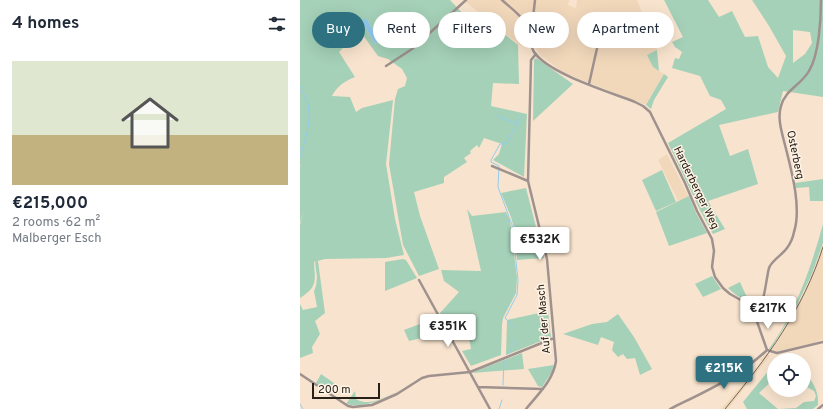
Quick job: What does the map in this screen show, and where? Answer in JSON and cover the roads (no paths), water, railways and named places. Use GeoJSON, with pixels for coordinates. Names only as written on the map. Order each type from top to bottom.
{"type":"FeatureCollection","features":[{"type":"Feature","properties":{"kind":"street"},"geometry":{"type":"LineString","coordinates":[[386,66],[412,49],[466,0]]}},
{"type":"Feature","properties":{"kind":"street"},"geometry":{"type":"LineString","coordinates":[[502,0],[516,12]]}},
{"type":"Feature","properties":{"kind":"street"},"geometry":{"type":"LineString","coordinates":[[534,12],[535,0]]}},
{"type":"Feature","properties":{"kind":"street","name":"Osterberg"},"geometry":{"type":"LineString","coordinates":[[756,315],[763,296],[770,266],[787,248],[794,231],[797,214],[793,177],[781,130],[780,114],[781,106],[786,94],[801,82],[810,70],[815,54],[820,22],[821,0]]}},
{"type":"Feature","properties":{"kind":"street"},"geometry":{"type":"LineString","coordinates":[[532,48],[536,54]]}},
{"type":"Feature","properties":{"kind":"street"},"geometry":{"type":"LineString","coordinates":[[589,84],[597,48]]}},
{"type":"Feature","properties":{"kind":"street","name":"Harderberger Weg"},"geometry":{"type":"LineString","coordinates":[[536,54],[566,75],[635,102],[650,112],[712,239],[714,251],[712,267],[715,277],[723,288],[730,294],[748,304],[756,315],[768,350]]}},
{"type":"Feature","properties":{"kind":"street","name":"Auf der Masch"},"geometry":{"type":"LineString","coordinates":[[526,409],[554,372],[556,361],[547,259],[528,181],[531,60],[536,54]]}},
{"type":"Feature","properties":{"kind":"street"},"geometry":{"type":"LineString","coordinates":[[492,166],[528,181]]}},
{"type":"Feature","properties":{"kind":"street"},"geometry":{"type":"LineString","coordinates":[[419,280],[490,409]]}},
{"type":"Feature","properties":{"kind":"street"},"geometry":{"type":"LineString","coordinates":[[434,337],[448,334]]}},
{"type":"Feature","properties":{"kind":"street"},"geometry":{"type":"LineString","coordinates":[[300,374],[344,405],[353,407],[372,405],[380,403],[397,394],[419,379],[429,376],[470,372],[554,338]]}},
{"type":"Feature","properties":{"kind":"street"},"geometry":{"type":"LineString","coordinates":[[670,409],[724,382],[768,350],[777,353],[823,342]]}},
{"type":"Feature","properties":{"kind":"street"},"geometry":{"type":"LineString","coordinates":[[478,387],[542,389]]}},
{"type":"Feature","properties":{"kind":"street"},"geometry":{"type":"LineString","coordinates":[[818,409],[823,405]]}},
{"type":"Feature","properties":{"kind":"water"},"geometry":{"type":"Polygon","coordinates":[[[365,19],[373,29],[373,40],[365,26],[365,19]]]}},
{"type":"Feature","properties":{"kind":"waterway"},"geometry":{"type":"LineString","coordinates":[[300,86],[308,104],[309,111],[307,131],[300,157]]}},
{"type":"Feature","properties":{"kind":"waterway"},"geometry":{"type":"LineString","coordinates":[[498,116],[517,124]]}},
{"type":"Feature","properties":{"kind":"waterway"},"geometry":{"type":"LineString","coordinates":[[513,326],[505,318],[517,295],[518,280],[512,225],[498,187],[499,166],[491,162],[491,160],[500,144],[506,144],[521,117]]}},
{"type":"Feature","properties":{"kind":"waterway"},"geometry":{"type":"LineString","coordinates":[[514,339],[514,347]]}},
{"type":"Feature","properties":{"kind":"waterway"},"geometry":{"type":"LineString","coordinates":[[508,354],[511,350]]}},
{"type":"Feature","properties":{"kind":"waterway"},"geometry":{"type":"LineString","coordinates":[[503,385],[504,360]]}},
{"type":"Feature","properties":{"kind":"waterway"},"geometry":{"type":"LineString","coordinates":[[499,409],[502,400]]}},
{"type":"Feature","properties":{"kind":"waterway"},"geometry":{"type":"LineString","coordinates":[[300,404],[303,409]]}},
{"type":"Feature","properties":{"kind":"railway"},"geometry":{"type":"LineString","coordinates":[[725,409],[755,371],[782,332],[805,292],[823,247]]}}]}
